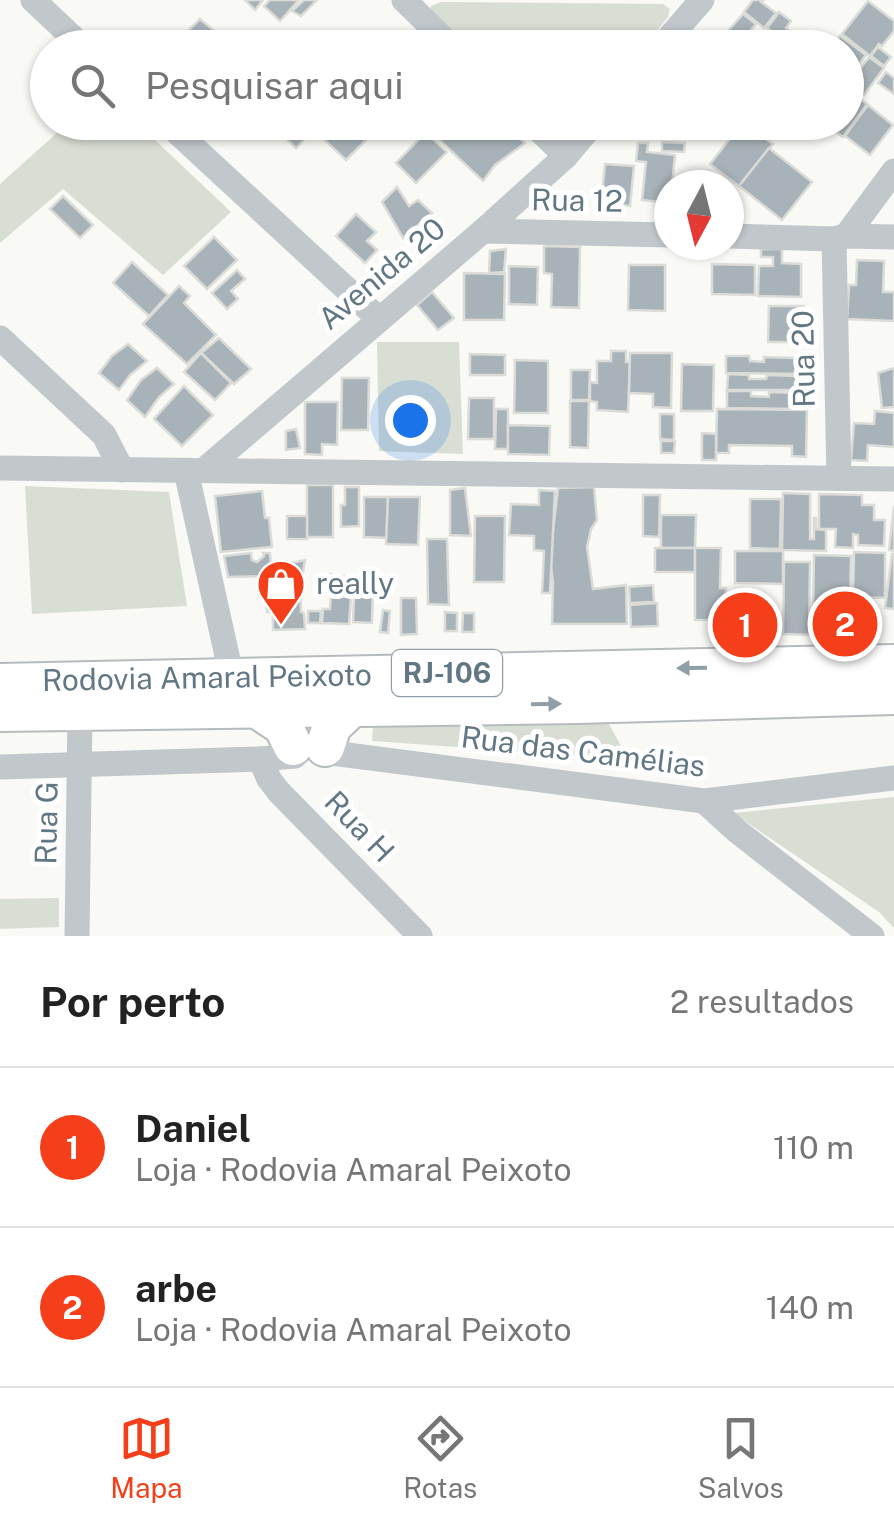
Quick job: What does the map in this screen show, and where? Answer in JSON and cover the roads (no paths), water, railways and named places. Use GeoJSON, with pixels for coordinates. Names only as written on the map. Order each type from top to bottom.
{"type":"FeatureCollection","features":[{"type":"Feature","properties":{"kind":"highway","name":"Rodovia Amaral Peixoto"},"geometry":{"type":"LineString","coordinates":[[0,682],[894,664]]}},
{"type":"Feature","properties":{"kind":"highway","name":"Rodovia Amaral Peixoto"},"geometry":{"type":"LineString","coordinates":[[0,712],[894,695]]}},
{"type":"Feature","properties":{"kind":"highway"},"geometry":{"type":"LineString","coordinates":[[256,708],[283,726],[300,752],[352,706]]}},
{"type":"Feature","properties":{"kind":"street"},"geometry":{"type":"LineString","coordinates":[[32,0],[64,30]]}},
{"type":"Feature","properties":{"kind":"street"},"geometry":{"type":"LineString","coordinates":[[404,0],[435,30]]}},
{"type":"Feature","properties":{"kind":"street"},"geometry":{"type":"LineString","coordinates":[[676,30],[702,0]]}},
{"type":"Feature","properties":{"kind":"street"},"geometry":{"type":"LineString","coordinates":[[186,140],[379,318]]}},
{"type":"Feature","properties":{"kind":"street"},"geometry":{"type":"LineString","coordinates":[[550,140],[566,156]]}},
{"type":"Feature","properties":{"kind":"street","name":"Avenida 20"},"geometry":{"type":"LineString","coordinates":[[195,470],[483,231],[580,140]]}},
{"type":"Feature","properties":{"kind":"street"},"geometry":{"type":"LineString","coordinates":[[840,237],[894,170]]}},
{"type":"Feature","properties":{"kind":"street","name":"Rua 12"},"geometry":{"type":"LineString","coordinates":[[483,231],[654,235]]}},
{"type":"Feature","properties":{"kind":"street"},"geometry":{"type":"LineString","coordinates":[[744,236],[894,237]]}},
{"type":"Feature","properties":{"kind":"street","name":"Rua 20"},"geometry":{"type":"LineString","coordinates":[[839,478],[840,237]]}},
{"type":"Feature","properties":{"kind":"street"},"geometry":{"type":"LineString","coordinates":[[0,338],[104,435],[122,470]]}},
{"type":"Feature","properties":{"kind":"street"},"geometry":{"type":"LineString","coordinates":[[0,468],[894,479]]}},
{"type":"Feature","properties":{"kind":"street"},"geometry":{"type":"LineString","coordinates":[[195,470],[232,678]]}},
{"type":"Feature","properties":{"kind":"street","name":"Rua G"},"geometry":{"type":"LineString","coordinates":[[77,936],[80,711]]}},
{"type":"Feature","properties":{"kind":"street","name":"Rua das Camélias"},"geometry":{"type":"LineString","coordinates":[[0,767],[300,752],[704,801],[894,778]]}},
{"type":"Feature","properties":{"kind":"street","name":"Rua H"},"geometry":{"type":"LineString","coordinates":[[300,752],[269,778],[420,936]]}},
{"type":"Feature","properties":{"kind":"street"},"geometry":{"type":"LineString","coordinates":[[704,801],[872,936]]}},
{"type":"Feature","properties":{"kind":"place","name":"arbe"},"geometry":{"type":"Point","coordinates":[845,624]}},
{"type":"Feature","properties":{"kind":"place","name":"Daniel"},"geometry":{"type":"Point","coordinates":[745,625]}},
{"type":"Feature","properties":{"kind":"place","name":"really"},"geometry":{"type":"Point","coordinates":[281,626]}}]}
